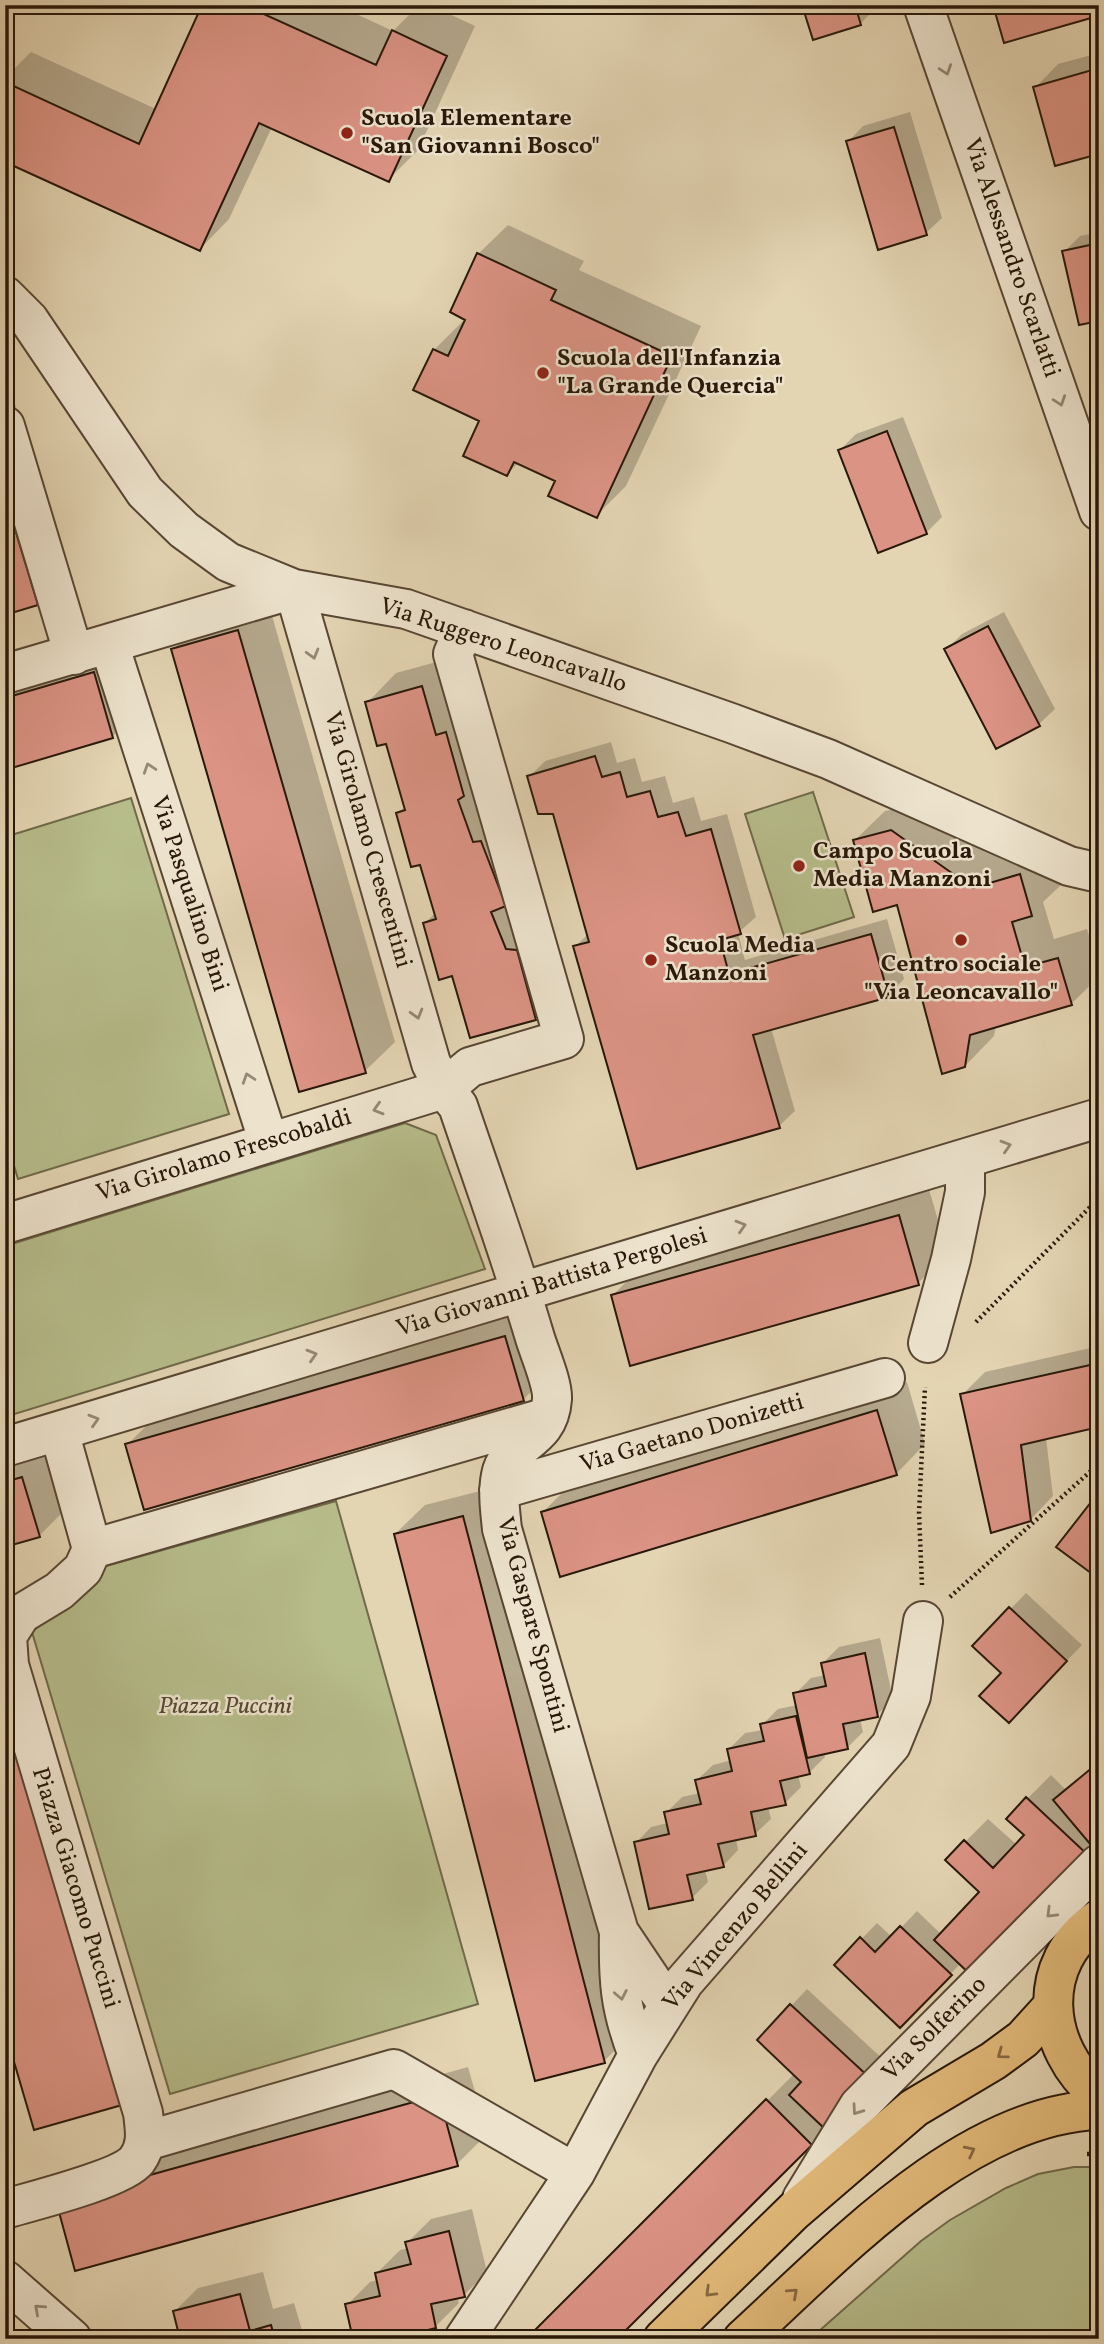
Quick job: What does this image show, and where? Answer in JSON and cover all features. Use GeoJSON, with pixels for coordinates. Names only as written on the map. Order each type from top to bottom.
{"type":"FeatureCollection","features":[{"type":"Feature","properties":{"kind":"main road"},"geometry":{"type":"LineString","coordinates":[[1099,1919],[1087,1927],[1069,1948],[1057,1974],[1052,2007],[1058,2041],[1073,2071],[1099,2095]]}},
{"type":"Feature","properties":{"kind":"main road","name":"Via Solferino"},"geometry":{"type":"LineString","coordinates":[[663,2339],[794,2211],[914,2108],[1003,2054],[1023,2039],[1052,2007]]}},
{"type":"Feature","properties":{"kind":"main road"},"geometry":{"type":"LineString","coordinates":[[743,2339],[874,2218],[958,2157],[1022,2125],[1078,2111],[1099,2110]]}},
{"type":"Feature","properties":{"kind":"street","name":"Via Alessandro Scarlatti"},"geometry":{"type":"LineString","coordinates":[[923,5],[1099,511]]}},
{"type":"Feature","properties":{"kind":"street","name":"Via Ruggero Leoncavallo"},"geometry":{"type":"LineString","coordinates":[[5,296],[29,320],[145,492],[184,530],[228,562],[294,589],[406,609],[731,723],[828,759],[1069,866],[1099,873]]}},
{"type":"Feature","properties":{"kind":"street","name":"Via Pasqualino Bini"},"geometry":{"type":"LineString","coordinates":[[5,426],[92,650],[269,1143]]}},
{"type":"Feature","properties":{"kind":"street"},"geometry":{"type":"LineString","coordinates":[[163,628],[208,593],[228,562]]}},
{"type":"Feature","properties":{"kind":"street"},"geometry":{"type":"LineString","coordinates":[[5,674],[294,589]]}},
{"type":"Feature","properties":{"kind":"street","name":"Via Girolamo Crescentini"},"geometry":{"type":"LineString","coordinates":[[294,589],[431,1063],[444,1089]]}},
{"type":"Feature","properties":{"kind":"street","name":"Via Girolamo Frescobaldi"},"geometry":{"type":"LineString","coordinates":[[5,1224],[444,1089],[470,1067],[564,1039],[453,654],[464,629]]}},
{"type":"Feature","properties":{"kind":"street"},"geometry":{"type":"LineString","coordinates":[[59,1431],[92,1549],[548,1417],[552,1397],[521,1292],[458,1106],[444,1089]]}},
{"type":"Feature","properties":{"kind":"street","name":"Via Giovanni Battista Pergolesi"},"geometry":{"type":"LineString","coordinates":[[5,1447],[1099,1118]]}},
{"type":"Feature","properties":{"kind":"street"},"geometry":{"type":"LineString","coordinates":[[928,1343],[951,1259],[965,1192],[965,1159]]}},
{"type":"Feature","properties":{"kind":"street","name":"Via Gaetano Donizetti"},"geometry":{"type":"LineString","coordinates":[[499,1490],[885,1378]]}},
{"type":"Feature","properties":{"kind":"street","name":"Via Gaspare Spontini"},"geometry":{"type":"LineString","coordinates":[[548,1417],[538,1435],[516,1450],[503,1468],[499,1490],[502,1529],[619,1932],[618,1980],[627,2027],[638,2055]]}},
{"type":"Feature","properties":{"kind":"street","name":"Piazza Giacomo Puccini"},"geometry":{"type":"LineString","coordinates":[[92,1549],[83,1569],[59,1591],[21,1614],[7,1636],[9,1665],[143,2113],[146,2141]]}},
{"type":"Feature","properties":{"kind":"street","name":"Via Vincenzo Bellini"},"geometry":{"type":"LineString","coordinates":[[464,2339],[575,2173],[638,2055],[684,1982],[891,1745],[911,1696],[923,1620]]}},
{"type":"Feature","properties":{"kind":"street","name":"Via Solferino"},"geometry":{"type":"LineString","coordinates":[[794,2211],[859,2106],[1099,1864]]}},
{"type":"Feature","properties":{"kind":"street","name":"Via Gaspare Spontini"},"geometry":{"type":"LineString","coordinates":[[619,1932],[668,2005]]}},
{"type":"Feature","properties":{"kind":"street"},"geometry":{"type":"LineString","coordinates":[[5,2209],[108,2177],[136,2162],[146,2141],[394,2069],[575,2173]]}},
{"type":"Feature","properties":{"kind":"street"},"geometry":{"type":"LineString","coordinates":[[5,2280],[72,2339]]}},
{"type":"Feature","properties":{"kind":"path"},"geometry":{"type":"LineString","coordinates":[[974,1325],[1099,1198]]}},
{"type":"Feature","properties":{"kind":"path"},"geometry":{"type":"LineString","coordinates":[[923,1620],[919,1514],[925,1386]]}},
{"type":"Feature","properties":{"kind":"path"},"geometry":{"type":"LineString","coordinates":[[923,1620],[1092,1469],[1099,1466]]}},
{"type":"Feature","properties":{"kind":"green space","name":"Campo Scuola Media Manzoni"},"geometry":{"type":"Polygon","coordinates":[[[813,792],[854,917],[785,939],[745,814],[813,792]]]}},
{"type":"Feature","properties":{"kind":"green space"},"geometry":{"type":"Polygon","coordinates":[[[131,798],[229,1114],[18,1179],[5,1136],[5,837],[131,798]]]}},
{"type":"Feature","properties":{"kind":"green space"},"geometry":{"type":"Polygon","coordinates":[[[405,1123],[436,1135],[485,1269],[5,1417],[5,1246],[405,1123]]]}},
{"type":"Feature","properties":{"kind":"green space","name":"Piazza Puccini"},"geometry":{"type":"Polygon","coordinates":[[[336,1501],[478,2004],[170,2094],[32,1632],[106,1566],[336,1501]]]}},
{"type":"Feature","properties":{"kind":"green space"},"geometry":{"type":"Polygon","coordinates":[[[1074,2167],[1099,2167],[1099,2339],[810,2339],[921,2241],[950,2220],[1006,2188],[1038,2174],[1074,2167]]]}},
{"type":"Feature","properties":{"kind":"building","name":"Scuola Elementare \"San Giovanni Bosco\""},"geometry":{"type":"Polygon","coordinates":[[[202,5],[244,5],[376,65],[392,30],[447,56],[389,182],[259,123],[200,251],[5,162],[5,82],[139,144],[202,5]]]}},
{"type":"Feature","properties":{"kind":"building"},"geometry":{"type":"Polygon","coordinates":[[[802,5],[855,5],[861,25],[813,40],[802,5]]]}},
{"type":"Feature","properties":{"kind":"building"},"geometry":{"type":"Polygon","coordinates":[[[993,5],[1088,5],[1091,18],[1004,43],[993,5]]]}},
{"type":"Feature","properties":{"kind":"building"},"geometry":{"type":"Polygon","coordinates":[[[1099,65],[1099,154],[1055,166],[1033,87],[1096,69],[1099,65]]]}},
{"type":"Feature","properties":{"kind":"building"},"geometry":{"type":"Polygon","coordinates":[[[894,127],[927,235],[878,250],[846,141],[894,127]]]}},
{"type":"Feature","properties":{"kind":"building"},"geometry":{"type":"Polygon","coordinates":[[[1099,243],[1099,321],[1079,325],[1062,251],[1099,243]]]}},
{"type":"Feature","properties":{"kind":"building","name":"Scuola dell'Infanzia \"La Grande Quercia\""},"geometry":{"type":"Polygon","coordinates":[[[477,253],[556,290],[551,300],[672,356],[597,518],[548,496],[555,481],[514,462],[507,476],[463,456],[479,421],[413,390],[433,349],[448,356],[465,320],[450,312],[477,253]]]}},
{"type":"Feature","properties":{"kind":"building"},"geometry":{"type":"Polygon","coordinates":[[[887,431],[927,534],[878,553],[838,450],[887,431]]]}},
{"type":"Feature","properties":{"kind":"building"},"geometry":{"type":"Polygon","coordinates":[[[5,496],[38,605],[5,615],[5,496]]]}},
{"type":"Feature","properties":{"kind":"building"},"geometry":{"type":"Polygon","coordinates":[[[988,626],[1040,726],[996,749],[944,649],[988,626]]]}},
{"type":"Feature","properties":{"kind":"building"},"geometry":{"type":"Polygon","coordinates":[[[238,630],[366,1073],[299,1092],[171,649],[238,630]]]}},
{"type":"Feature","properties":{"kind":"building"},"geometry":{"type":"Polygon","coordinates":[[[94,672],[113,738],[5,770],[5,698],[94,672]]]}},
{"type":"Feature","properties":{"kind":"building"},"geometry":{"type":"Polygon","coordinates":[[[422,686],[436,735],[446,732],[464,796],[458,800],[473,842],[481,841],[506,906],[491,912],[506,949],[517,950],[536,1020],[470,1038],[452,976],[439,980],[423,923],[436,919],[420,865],[411,867],[396,813],[405,810],[386,744],[377,746],[365,702],[422,686]]]}},
{"type":"Feature","properties":{"kind":"building","name":"Scuola Media Manzoni"},"geometry":{"type":"Polygon","coordinates":[[[595,756],[602,777],[620,772],[627,797],[650,791],[658,817],[678,812],[686,836],[711,829],[741,934],[720,940],[729,974],[871,934],[889,997],[753,1035],[780,1128],[637,1169],[573,946],[589,942],[553,814],[538,814],[527,776],[595,756]]]}},
{"type":"Feature","properties":{"kind":"building","name":"Centro sociale \"Via Leoncavallo\""},"geometry":{"type":"Polygon","coordinates":[[[891,830],[973,888],[1020,874],[1032,916],[1012,922],[1025,967],[1058,958],[1072,1005],[970,1035],[965,1067],[942,1074],[897,905],[873,912],[853,840],[891,830]]]}},
{"type":"Feature","properties":{"kind":"building"},"geometry":{"type":"Polygon","coordinates":[[[899,1215],[919,1285],[630,1366],[611,1295],[899,1215]]]}},
{"type":"Feature","properties":{"kind":"building"},"geometry":{"type":"Polygon","coordinates":[[[505,1336],[524,1401],[144,1510],[125,1444],[505,1336]]]}},
{"type":"Feature","properties":{"kind":"building"},"geometry":{"type":"Polygon","coordinates":[[[1099,1363],[1099,1427],[1021,1445],[1031,1521],[991,1533],[960,1394],[1099,1363]]]}},
{"type":"Feature","properties":{"kind":"building"},"geometry":{"type":"Polygon","coordinates":[[[877,1410],[897,1475],[560,1577],[541,1512],[877,1410]]]}},
{"type":"Feature","properties":{"kind":"building"},"geometry":{"type":"Polygon","coordinates":[[[22,1477],[40,1537],[5,1547],[5,1482],[22,1477]]]}},
{"type":"Feature","properties":{"kind":"building"},"geometry":{"type":"Polygon","coordinates":[[[1099,1492],[1099,1579],[1056,1547],[1099,1492]]]}},
{"type":"Feature","properties":{"kind":"building"},"geometry":{"type":"Polygon","coordinates":[[[463,1516],[605,2063],[535,2081],[394,1534],[463,1516]]]}},
{"type":"Feature","properties":{"kind":"building"},"geometry":{"type":"Polygon","coordinates":[[[1009,1607],[1067,1661],[1009,1723],[979,1696],[1001,1673],[972,1646],[1009,1607]]]}},
{"type":"Feature","properties":{"kind":"building"},"geometry":{"type":"Polygon","coordinates":[[[865,1653],[878,1717],[843,1724],[848,1749],[807,1758],[793,1693],[826,1686],[821,1663],[865,1653]]]}},
{"type":"Feature","properties":{"kind":"building"},"geometry":{"type":"Polygon","coordinates":[[[5,1708],[122,2105],[34,2130],[5,2031],[5,1708]]]}},
{"type":"Feature","properties":{"kind":"building"},"geometry":{"type":"Polygon","coordinates":[[[796,1716],[810,1774],[780,1781],[786,1805],[751,1812],[756,1836],[718,1844],[724,1867],[687,1875],[693,1900],[649,1909],[634,1842],[669,1834],[664,1812],[701,1804],[695,1780],[732,1771],[727,1749],[764,1741],[760,1724],[796,1716]]]}},
{"type":"Feature","properties":{"kind":"building"},"geometry":{"type":"Polygon","coordinates":[[[1099,1762],[1099,1848],[1096,1851],[1053,1800],[1099,1762]]]}},
{"type":"Feature","properties":{"kind":"building"},"geometry":{"type":"Polygon","coordinates":[[[1026,1797],[1089,1856],[974,1978],[934,1940],[979,1892],[945,1860],[964,1840],[993,1868],[1024,1835],[1006,1819],[1026,1797]]]}},
{"type":"Feature","properties":{"kind":"building"},"geometry":{"type":"Polygon","coordinates":[[[900,1926],[952,1975],[900,2028],[834,1965],[860,1937],[875,1952],[900,1926]]]}},
{"type":"Feature","properties":{"kind":"building"},"geometry":{"type":"Polygon","coordinates":[[[790,2004],[871,2079],[825,2129],[789,2095],[801,2082],[757,2040],[790,2004]]]}},
{"type":"Feature","properties":{"kind":"building"},"geometry":{"type":"Polygon","coordinates":[[[439,2095],[458,2166],[75,2271],[56,2201],[439,2095]]]}},
{"type":"Feature","properties":{"kind":"building"},"geometry":{"type":"Polygon","coordinates":[[[766,2099],[812,2145],[617,2339],[526,2339],[766,2099]]]}},
{"type":"Feature","properties":{"kind":"building"},"geometry":{"type":"Polygon","coordinates":[[[449,2231],[465,2297],[431,2304],[436,2328],[400,2339],[353,2339],[345,2304],[380,2296],[375,2273],[411,2264],[405,2242],[449,2231]]]}},
{"type":"Feature","properties":{"kind":"building"},"geometry":{"type":"Polygon","coordinates":[[[240,2294],[250,2331],[271,2325],[275,2339],[180,2339],[173,2311],[240,2294]]]}},
{"type":"Feature","properties":{"kind":"place","name":"Scuola Elementare \"San Giovanni Bosco\""},"geometry":{"type":"Point","coordinates":[347,133]}},
{"type":"Feature","properties":{"kind":"place","name":"Scuola dell'Infanzia \"La Grande Quercia\""},"geometry":{"type":"Point","coordinates":[543,373]}},
{"type":"Feature","properties":{"kind":"place","name":"Campo Scuola Media Manzoni"},"geometry":{"type":"Point","coordinates":[799,866]}},
{"type":"Feature","properties":{"kind":"place","name":"Centro sociale \"Via Leoncavallo\""},"geometry":{"type":"Point","coordinates":[961,940]}},
{"type":"Feature","properties":{"kind":"place","name":"Scuola Media Manzoni"},"geometry":{"type":"Point","coordinates":[651,960]}}]}
